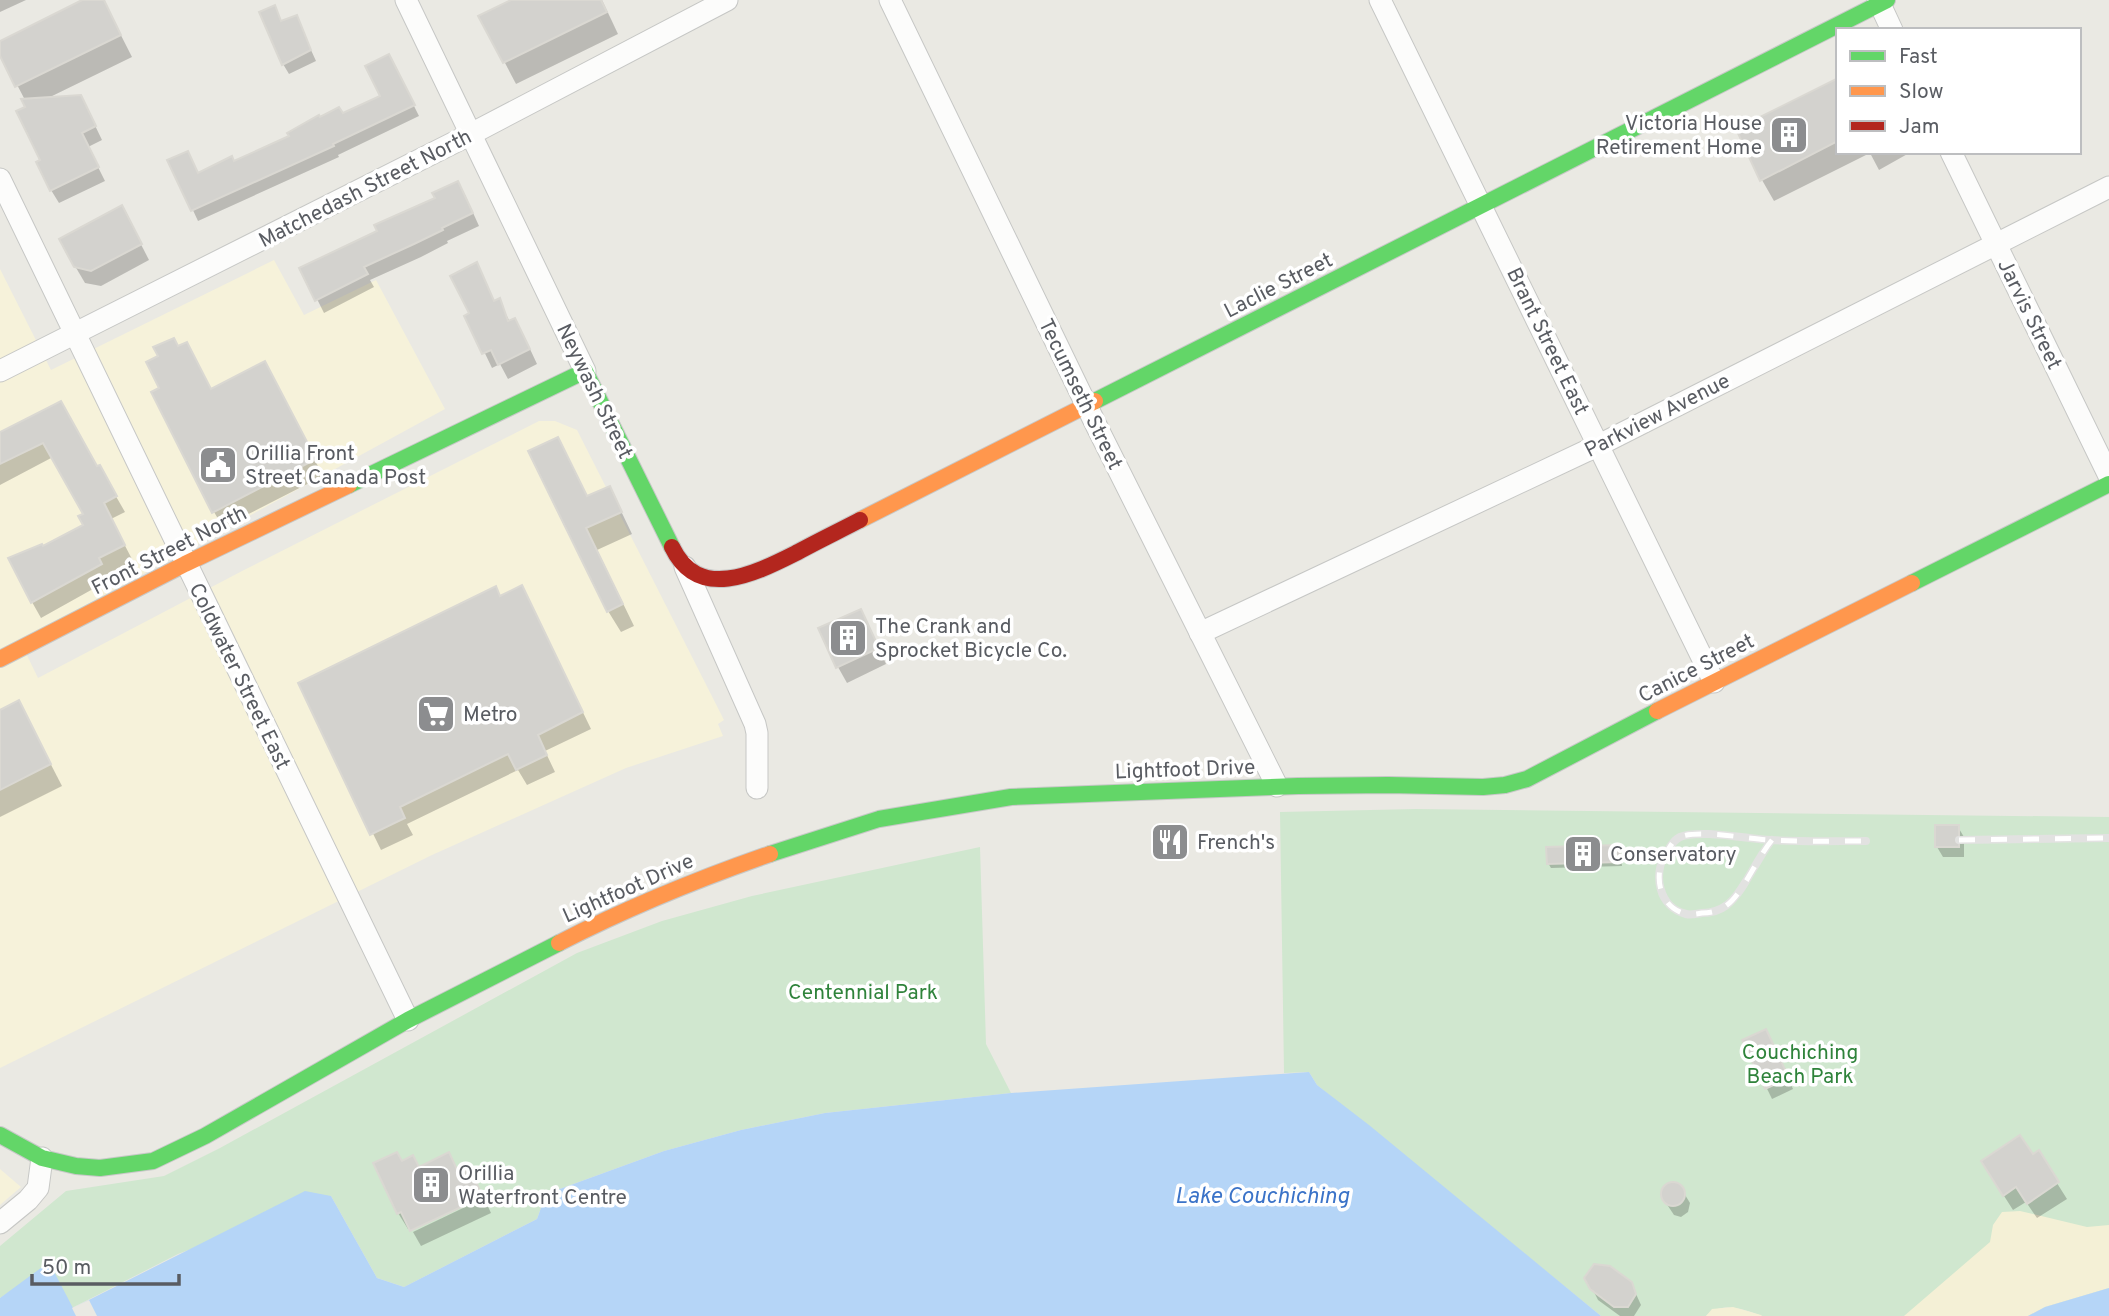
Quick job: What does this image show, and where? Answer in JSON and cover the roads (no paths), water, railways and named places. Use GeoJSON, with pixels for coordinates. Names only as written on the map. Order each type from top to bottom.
{"type":"FeatureCollection","features":[{"type":"Feature","properties":{"kind":"street","name":"Neywash Street"},"geometry":{"type":"LineString","coordinates":[[406,0],[674,552],[685,567],[755,724],[757,788]]}},
{"type":"Feature","properties":{"kind":"street","name":"Matchedash Street North"},"geometry":{"type":"LineString","coordinates":[[0,371],[471,134],[727,0]]}},
{"type":"Feature","properties":{"kind":"street","name":"Tecumseth Street"},"geometry":{"type":"LineString","coordinates":[[890,0],[1086,405],[1277,786]]}},
{"type":"Feature","properties":{"kind":"street","name":"Brant Street East"},"geometry":{"type":"LineString","coordinates":[[1381,0],[1714,682]]}},
{"type":"Feature","properties":{"kind":"street","name":"Laclie Street"},"geometry":{"type":"LineString","coordinates":[[685,567],[714,581],[729,580],[766,568],[1882,1]]}},
{"type":"Feature","properties":{"kind":"street"},"geometry":{"type":"LineString","coordinates":[[1882,1],[1891,28]]}},
{"type":"Feature","properties":{"kind":"street","name":"Jarvis Street"},"geometry":{"type":"LineString","coordinates":[[1952,154],[2109,476]]}},
{"type":"Feature","properties":{"kind":"street","name":"Coldwater Street East"},"geometry":{"type":"LineString","coordinates":[[0,179],[408,1020]]}},
{"type":"Feature","properties":{"kind":"street","name":"Parkview Avenue"},"geometry":{"type":"LineString","coordinates":[[1200,633],[1599,445],[2109,187]]}},
{"type":"Feature","properties":{"kind":"street","name":"Front Street North"},"geometry":{"type":"LineString","coordinates":[[0,659],[185,564],[585,371]]}},
{"type":"Feature","properties":{"kind":"street","name":"Canice Street"},"geometry":{"type":"LineString","coordinates":[[1277,786],[1483,787],[1515,783],[1545,771],[1714,682],[2109,484]]}},
{"type":"Feature","properties":{"kind":"street","name":"Lightfoot Drive"},"geometry":{"type":"LineString","coordinates":[[0,1135],[42,1158],[76,1167],[100,1168],[153,1161],[216,1129],[408,1020],[536,953],[663,894],[778,851],[880,819],[1011,797],[1277,786]]}},
{"type":"Feature","properties":{"kind":"street"},"geometry":{"type":"LineString","coordinates":[[0,1223],[38,1188],[42,1158]]}},
{"type":"Feature","properties":{"kind":"water","name":"Lake Couchiching"},"geometry":{"type":"Polygon","coordinates":[[[1309,1072],[1317,1085],[1601,1316],[0,1316],[0,1298],[49,1262],[73,1308],[305,1191],[331,1196],[377,1278],[404,1287],[537,1219],[546,1194],[664,1151],[741,1130],[825,1113],[1011,1093],[1309,1072]]]}},
{"type":"Feature","properties":{"kind":"water"},"geometry":{"type":"Polygon","coordinates":[[[2109,1288],[2109,1316],[2028,1316],[2045,1307],[2109,1288]]]}},
{"type":"Feature","properties":{"kind":"railway"},"geometry":{"type":"LineString","coordinates":[[1772,840],[1766,847],[1739,892],[1721,909],[1709,913],[1686,914],[1669,904],[1664,897],[1659,880],[1662,861],[1672,844],[1680,837],[1711,834],[1761,839],[1782,841],[1866,841]]}},
{"type":"Feature","properties":{"kind":"railway"},"geometry":{"type":"LineString","coordinates":[[1959,840],[2109,838]]}},
{"type":"Feature","properties":{"kind":"place","name":"Victoria House Retirement Home"},"geometry":{"type":"Point","coordinates":[1789,135]}},
{"type":"Feature","properties":{"kind":"place","name":"Orillia Front Street Canada Post"},"geometry":{"type":"Point","coordinates":[218,465]}},
{"type":"Feature","properties":{"kind":"place","name":"The Crank and Sprocket Bicycle Co."},"geometry":{"type":"Point","coordinates":[848,638]}},
{"type":"Feature","properties":{"kind":"place","name":"Metro"},"geometry":{"type":"Point","coordinates":[436,714]}},
{"type":"Feature","properties":{"kind":"place","name":"French's"},"geometry":{"type":"Point","coordinates":[1170,842]}},
{"type":"Feature","properties":{"kind":"place","name":"Conservatory"},"geometry":{"type":"Point","coordinates":[1583,854]}},
{"type":"Feature","properties":{"kind":"place","name":"Orillia Waterfront Centre"},"geometry":{"type":"Point","coordinates":[431,1185]}},
{"type":"Feature","properties":{"kind":"park label","name":"Centennial Park"},"geometry":{"type":"Point","coordinates":[863,992]}},
{"type":"Feature","properties":{"kind":"park label","name":"Couchiching Beach Park"},"geometry":{"type":"Point","coordinates":[1800,1064]}}]}
